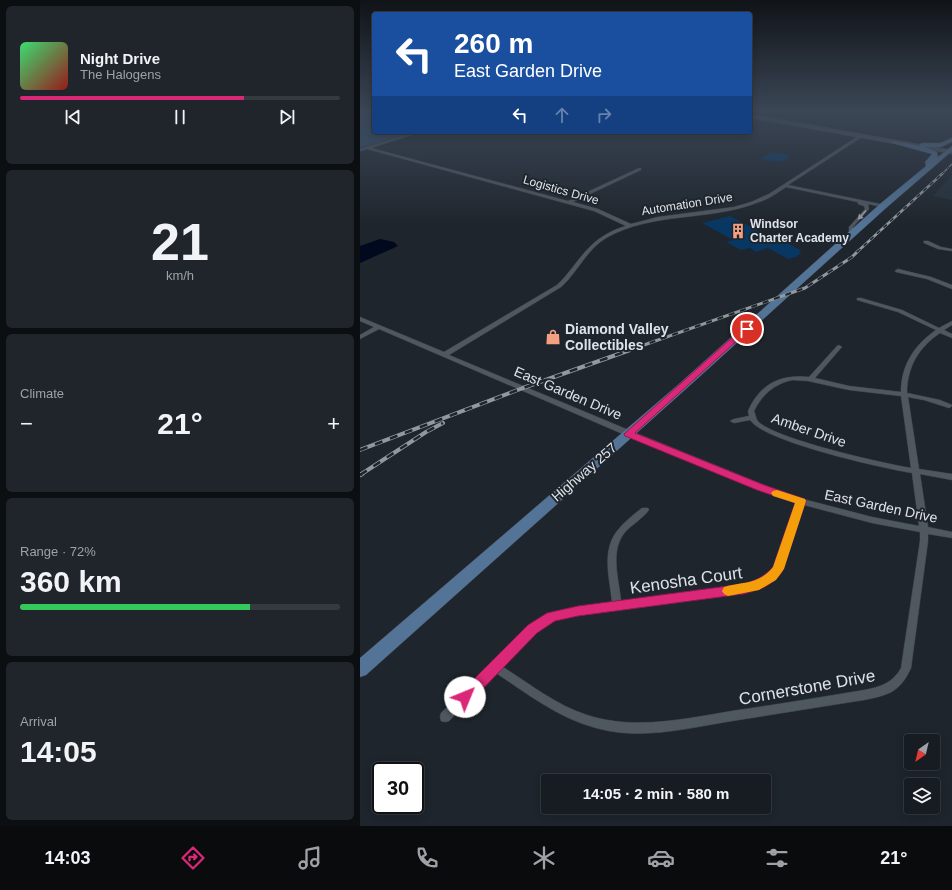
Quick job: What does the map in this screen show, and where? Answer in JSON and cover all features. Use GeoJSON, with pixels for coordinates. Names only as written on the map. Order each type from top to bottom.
{"type":"FeatureCollection","features":[{"type":"Feature","properties":{"kind":"main road"},"geometry":{"type":"LineString","coordinates":[[926,150],[934,153],[935,156],[928,162],[928,168]]}},
{"type":"Feature","properties":{"kind":"main road"},"geometry":{"type":"LineString","coordinates":[[917,178],[931,173],[946,160],[951,151]]}},
{"type":"Feature","properties":{"kind":"main road","name":"Highway 257"},"geometry":{"type":"LineString","coordinates":[[360,669],[628,434],[883,206],[928,168],[951,151]]}},
{"type":"Feature","properties":{"kind":"street","name":"Logistics Drive"},"geometry":{"type":"LineString","coordinates":[[374,150],[570,202],[596,210],[631,226]]}},
{"type":"Feature","properties":{"kind":"street","name":"Automation Drive"},"geometry":{"type":"LineString","coordinates":[[444,355],[559,286],[569,278],[587,252],[603,238],[649,220],[733,208],[763,199],[840,150]]}},
{"type":"Feature","properties":{"kind":"street"},"geometry":{"type":"LineString","coordinates":[[570,202],[640,169]]}},
{"type":"Feature","properties":{"kind":"street"},"geometry":{"type":"LineString","coordinates":[[784,186],[883,206]]}},
{"type":"Feature","properties":{"kind":"street"},"geometry":{"type":"LineString","coordinates":[[851,235],[851,227],[868,208],[866,205],[854,201]]}},
{"type":"Feature","properties":{"kind":"street"},"geometry":{"type":"LineString","coordinates":[[926,242],[952,250]]}},
{"type":"Feature","properties":{"kind":"street"},"geometry":{"type":"LineString","coordinates":[[898,271],[929,278],[952,287]]}},
{"type":"Feature","properties":{"kind":"street"},"geometry":{"type":"LineString","coordinates":[[859,299],[900,311],[952,336]]}},
{"type":"Feature","properties":{"kind":"street","name":"East Garden Drive"},"geometry":{"type":"LineString","coordinates":[[360,319],[628,434],[758,486],[801,501],[865,518],[952,535]]}},
{"type":"Feature","properties":{"kind":"street","name":"Cornerstone Drive"},"geometry":{"type":"LineString","coordinates":[[495,667],[553,704],[587,720],[613,727],[657,728],[864,695],[884,691],[892,687],[902,677],[906,668],[924,541],[924,530],[904,395],[906,373],[913,356],[925,341],[939,330],[952,323]]}},
{"type":"Feature","properties":{"kind":"street"},"geometry":{"type":"LineString","coordinates":[[360,338],[379,327]]}},
{"type":"Feature","properties":{"kind":"street"},"geometry":{"type":"LineString","coordinates":[[811,379],[839,347]]}},
{"type":"Feature","properties":{"kind":"street","name":"Amber Drive"},"geometry":{"type":"LineString","coordinates":[[949,406],[929,398],[849,388],[811,379],[793,378],[776,382],[755,403],[751,411],[752,418],[758,425],[766,430],[800,443],[865,462],[952,477]]}},
{"type":"Feature","properties":{"kind":"street"},"geometry":{"type":"LineString","coordinates":[[734,421],[752,418]]}},
{"type":"Feature","properties":{"kind":"street","name":"Kenosha Court"},"geometry":{"type":"LineString","coordinates":[[445,717],[532,629],[552,617],[578,611],[743,589],[764,582],[778,569],[801,501]]}},
{"type":"Feature","properties":{"kind":"street","name":"Kenosha Court"},"geometry":{"type":"LineString","coordinates":[[618,606],[612,560],[614,544],[624,528],[645,510]]}},
{"type":"Feature","properties":{"kind":"shaded area"},"geometry":{"type":"Polygon","coordinates":[[[952,175],[952,200],[933,196],[952,175]]]}},
{"type":"Feature","properties":{"kind":"shaded area"},"geometry":{"type":"Polygon","coordinates":[[[380,239],[394,242],[398,246],[360,263],[360,246],[380,239]]]}},
{"type":"Feature","properties":{"kind":"building"},"geometry":{"type":"Polygon","coordinates":[[[771,152],[791,156],[781,162],[760,159],[771,152]]]}},
{"type":"Feature","properties":{"kind":"building","name":"Windsor Charter Academy"},"geometry":{"type":"Polygon","coordinates":[[[730,216],[776,240],[780,239],[802,251],[799,252],[801,254],[788,259],[768,248],[756,252],[750,248],[741,250],[726,242],[733,240],[702,223],[730,216]]]}},
{"type":"Feature","properties":{"kind":"railway"},"geometry":{"type":"LineString","coordinates":[[943,173],[952,164]]}},
{"type":"Feature","properties":{"kind":"railway"},"geometry":{"type":"LineString","coordinates":[[857,252],[943,173]]}},
{"type":"Feature","properties":{"kind":"railway"},"geometry":{"type":"LineString","coordinates":[[627,351],[805,288],[852,257],[857,252]]}},
{"type":"Feature","properties":{"kind":"railway"},"geometry":{"type":"LineString","coordinates":[[360,450],[523,388],[630,350]]}},
{"type":"Feature","properties":{"kind":"railway"},"geometry":{"type":"LineString","coordinates":[[362,474],[360,475],[426,432],[443,423]]}},
{"type":"Feature","properties":{"kind":"slow traffic"},"geometry":{"type":"LineString","coordinates":[[728,591],[755,586],[764,582],[778,569],[801,501],[777,493]]}},
{"type":"Feature","properties":{"kind":"place","name":"Windsor Charter Academy"},"geometry":{"type":"Point","coordinates":[738,231]}},
{"type":"Feature","properties":{"kind":"place","name":"Diamond Valley Collectibles"},"geometry":{"type":"Point","coordinates":[553,337]}},
{"type":"Feature","properties":{"kind":"route"},"geometry":{"type":"LineString","coordinates":[[465,697],[532,629],[552,617],[563,613],[743,589],[764,582],[778,569],[801,501],[771,491],[628,434],[747,329]]}}]}
